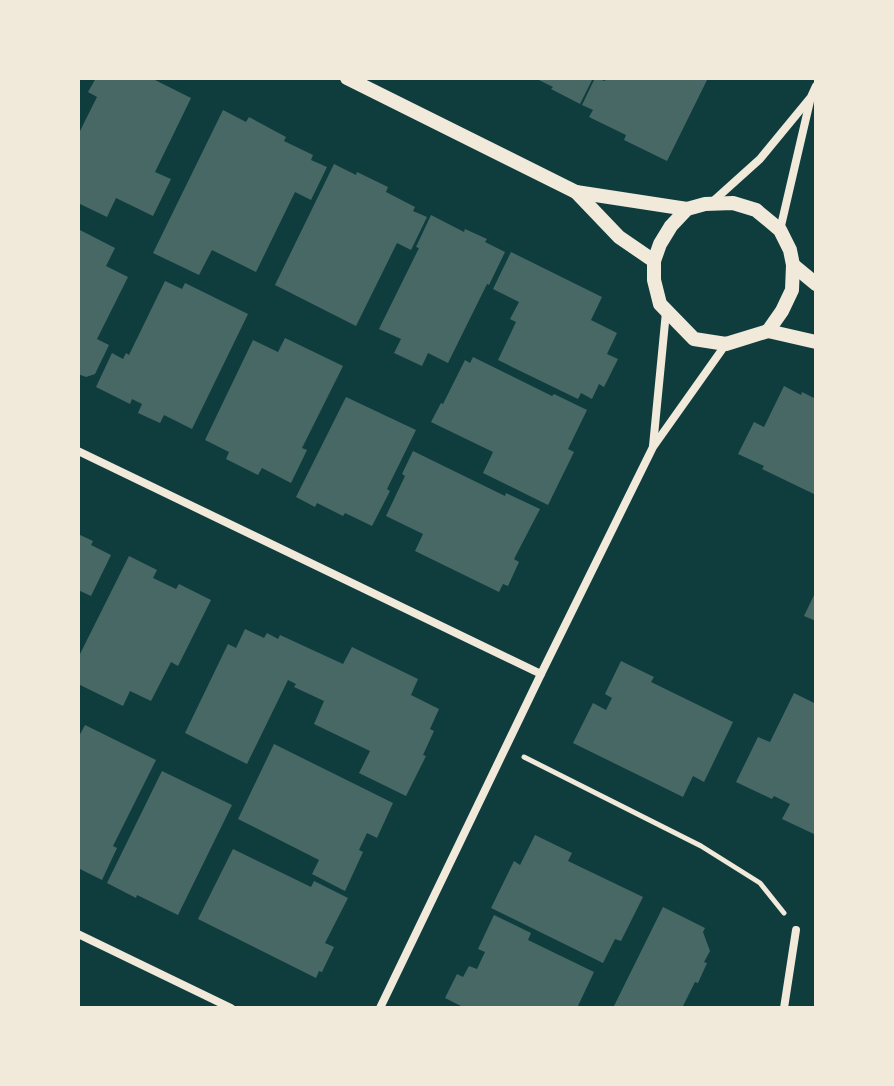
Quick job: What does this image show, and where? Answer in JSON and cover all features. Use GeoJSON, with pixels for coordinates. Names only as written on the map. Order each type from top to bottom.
{"type":"FeatureCollection","features":[{"type":"Feature","properties":{"kind":"street"},"geometry":{"type":"LineString","coordinates":[[347,78],[576,192],[687,209],[733,203],[756,210],[780,230],[790,250],[793,265],[792,290],[768,331]]}},
{"type":"Feature","properties":{"kind":"street"},"geometry":{"type":"LineString","coordinates":[[780,230],[816,86]]}},
{"type":"Feature","properties":{"kind":"street"},"geometry":{"type":"LineString","coordinates":[[708,205],[760,159],[811,97]]}},
{"type":"Feature","properties":{"kind":"street"},"geometry":{"type":"LineString","coordinates":[[576,192],[619,237],[654,261]]}},
{"type":"Feature","properties":{"kind":"street"},"geometry":{"type":"LineString","coordinates":[[687,209],[671,226],[654,261],[654,280],[660,304],[694,339],[726,344],[768,331],[816,342]]}},
{"type":"Feature","properties":{"kind":"street"},"geometry":{"type":"LineString","coordinates":[[793,265],[816,284]]}},
{"type":"Feature","properties":{"kind":"street"},"geometry":{"type":"LineString","coordinates":[[653,447],[667,310]]}},
{"type":"Feature","properties":{"kind":"street"},"geometry":{"type":"LineString","coordinates":[[380,1008],[653,447],[726,344]]}},
{"type":"Feature","properties":{"kind":"street"},"geometry":{"type":"LineString","coordinates":[[78,451],[541,674]]}},
{"type":"Feature","properties":{"kind":"street"},"geometry":{"type":"LineString","coordinates":[[784,1008],[796,930]]}},
{"type":"Feature","properties":{"kind":"street"},"geometry":{"type":"LineString","coordinates":[[78,934],[231,1008]]}},
{"type":"Feature","properties":{"kind":"path"},"geometry":{"type":"LineString","coordinates":[[506,748],[701,846],[760,883],[796,930]]}},
{"type":"Feature","properties":{"kind":"building"},"geometry":{"type":"Polygon","coordinates":[[[96,78],[151,78],[191,98],[155,172],[171,179],[153,216],[116,198],[107,217],[78,203],[78,135],[97,97],[88,92],[96,78]]]}},
{"type":"Feature","properties":{"kind":"building"},"geometry":{"type":"Polygon","coordinates":[[[535,78],[593,78],[580,104],[535,78]]]}},
{"type":"Feature","properties":{"kind":"building"},"geometry":{"type":"Polygon","coordinates":[[[595,78],[605,81],[606,78],[708,78],[667,161],[624,140],[626,135],[589,117],[593,110],[582,105],[595,78]]]}},
{"type":"Feature","properties":{"kind":"building"},"geometry":{"type":"Polygon","coordinates":[[[223,110],[246,122],[249,117],[286,137],[284,141],[313,155],[311,160],[327,167],[311,200],[295,192],[256,272],[212,250],[199,275],[153,253],[223,110]]]}},
{"type":"Feature","properties":{"kind":"building"},"geometry":{"type":"Polygon","coordinates":[[[334,164],[388,187],[386,192],[427,217],[411,250],[397,243],[356,326],[275,285],[334,164]]]}},
{"type":"Feature","properties":{"kind":"building"},"geometry":{"type":"Polygon","coordinates":[[[431,215],[464,232],[465,229],[487,239],[485,242],[505,252],[448,363],[428,353],[422,366],[394,353],[401,339],[379,329],[419,248],[416,247],[431,215]]]}},
{"type":"Feature","properties":{"kind":"building"},"geometry":{"type":"Polygon","coordinates":[[[78,229],[115,248],[106,266],[128,277],[97,339],[109,345],[95,374],[86,377],[78,374],[78,229]]]}},
{"type":"Feature","properties":{"kind":"building"},"geometry":{"type":"Polygon","coordinates":[[[511,252],[602,297],[591,320],[617,333],[607,354],[618,359],[604,387],[599,384],[592,399],[581,393],[578,399],[498,360],[516,322],[510,319],[519,302],[493,289],[511,252]]]}},
{"type":"Feature","properties":{"kind":"building"},"geometry":{"type":"Polygon","coordinates":[[[165,281],[182,289],[185,283],[248,314],[192,429],[164,415],[160,423],[138,413],[142,404],[132,399],[130,404],[96,387],[112,353],[123,359],[126,353],[129,355],[165,281]]]}},
{"type":"Feature","properties":{"kind":"building"},"geometry":{"type":"Polygon","coordinates":[[[285,338],[343,366],[302,448],[307,450],[291,483],[262,468],[258,475],[226,459],[229,452],[205,440],[253,340],[278,352],[285,338]]]}},
{"type":"Feature","properties":{"kind":"building"},"geometry":{"type":"Polygon","coordinates":[[[473,357],[587,410],[568,449],[574,452],[548,505],[483,473],[493,452],[431,422],[465,360],[470,363],[473,357]]]}},
{"type":"Feature","properties":{"kind":"building"},"geometry":{"type":"Polygon","coordinates":[[[784,386],[816,399],[816,495],[738,454],[754,422],[764,427],[784,386]]]}},
{"type":"Feature","properties":{"kind":"building"},"geometry":{"type":"Polygon","coordinates":[[[346,397],[416,430],[372,526],[317,503],[315,507],[296,497],[346,397]]]}},
{"type":"Feature","properties":{"kind":"building"},"geometry":{"type":"Polygon","coordinates":[[[413,451],[505,496],[506,493],[540,509],[514,559],[519,562],[508,586],[503,584],[499,592],[415,551],[423,534],[386,516],[413,451]]]}},
{"type":"Feature","properties":{"kind":"building"},"geometry":{"type":"Polygon","coordinates":[[[78,534],[111,555],[91,596],[78,590],[78,534]]]}},
{"type":"Feature","properties":{"kind":"building"},"geometry":{"type":"Polygon","coordinates":[[[129,556],[157,570],[153,578],[176,589],[179,584],[211,600],[178,666],[171,662],[151,701],[130,691],[123,706],[78,684],[78,658],[129,556]]]}},
{"type":"Feature","properties":{"kind":"building"},"geometry":{"type":"Polygon","coordinates":[[[816,591],[816,621],[804,616],[816,591]]]}},
{"type":"Feature","properties":{"kind":"building"},"geometry":{"type":"Polygon","coordinates":[[[245,629],[264,638],[267,633],[278,639],[280,635],[343,664],[352,647],[418,679],[411,695],[439,709],[430,729],[434,731],[423,755],[426,756],[406,796],[359,773],[370,751],[314,724],[324,701],[294,687],[296,684],[288,680],[247,764],[185,733],[228,644],[236,648],[245,629]]]}},
{"type":"Feature","properties":{"kind":"building"},"geometry":{"type":"Polygon","coordinates":[[[621,661],[654,677],[651,682],[733,722],[704,782],[693,776],[683,797],[573,743],[593,703],[606,710],[612,698],[605,694],[621,661]]]}},
{"type":"Feature","properties":{"kind":"building"},"geometry":{"type":"Polygon","coordinates":[[[794,693],[816,704],[816,835],[782,819],[790,804],[736,782],[758,737],[770,742],[794,693]]]}},
{"type":"Feature","properties":{"kind":"building"},"geometry":{"type":"Polygon","coordinates":[[[85,725],[156,760],[113,846],[117,848],[102,880],[78,868],[78,738],[85,725]]]}},
{"type":"Feature","properties":{"kind":"building"},"geometry":{"type":"Polygon","coordinates":[[[274,744],[393,803],[377,838],[367,833],[359,850],[363,852],[345,891],[312,874],[319,860],[238,819],[274,744]]]}},
{"type":"Feature","properties":{"kind":"building"},"geometry":{"type":"Polygon","coordinates":[[[162,771],[232,805],[178,915],[107,883],[162,771]]]}},
{"type":"Feature","properties":{"kind":"building"},"geometry":{"type":"Polygon","coordinates":[[[535,835],[572,853],[568,861],[643,897],[621,941],[615,939],[603,963],[491,908],[514,861],[520,865],[535,835]]]}},
{"type":"Feature","properties":{"kind":"building"},"geometry":{"type":"Polygon","coordinates":[[[233,849],[311,887],[314,881],[348,898],[325,943],[334,947],[316,978],[198,919],[233,849]]]}},
{"type":"Feature","properties":{"kind":"building"},"geometry":{"type":"Polygon","coordinates":[[[663,907],[705,928],[703,932],[710,951],[698,983],[695,982],[682,1008],[613,1008],[663,907]]]}},
{"type":"Feature","properties":{"kind":"building"},"geometry":{"type":"Polygon","coordinates":[[[494,915],[531,933],[528,940],[594,972],[577,1008],[465,1008],[445,998],[457,974],[463,977],[469,966],[477,969],[485,952],[478,949],[494,915]]]}}]}
